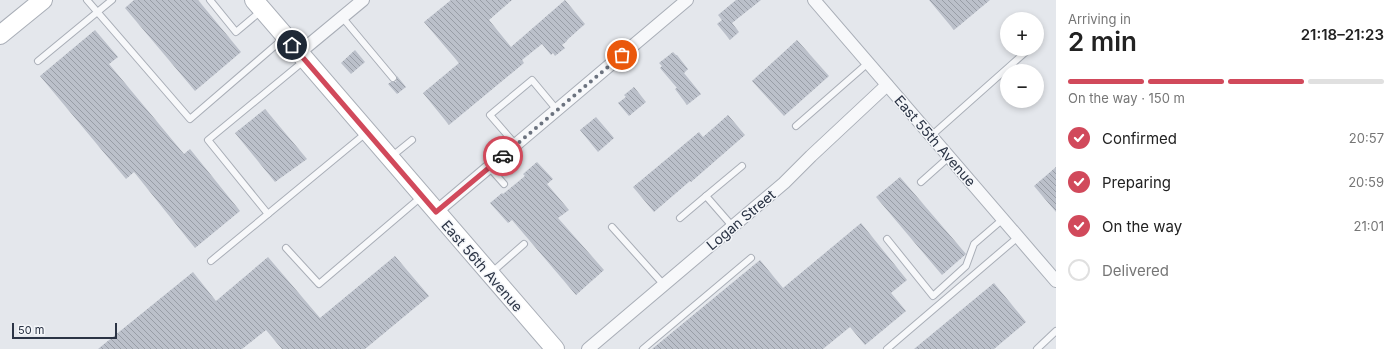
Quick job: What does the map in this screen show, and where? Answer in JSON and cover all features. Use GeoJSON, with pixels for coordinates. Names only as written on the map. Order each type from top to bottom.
{"type":"FeatureCollection","features":[{"type":"Feature","properties":{"kind":"street"},"geometry":{"type":"LineString","coordinates":[[0,35],[43,0]]}},
{"type":"Feature","properties":{"kind":"street"},"geometry":{"type":"LineString","coordinates":[[436,212],[687,0]]}},
{"type":"Feature","properties":{"kind":"street","name":"East 55th Avenue"},"geometry":{"type":"LineString","coordinates":[[814,0],[1056,281]]}},
{"type":"Feature","properties":{"kind":"street"},"geometry":{"type":"LineString","coordinates":[[302,57],[342,18],[356,2]]}},
{"type":"Feature","properties":{"kind":"street","name":"East 56th Avenue"},"geometry":{"type":"LineString","coordinates":[[258,5],[555,349]]}},
{"type":"Feature","properties":{"kind":"street","name":"Logan Street"},"geometry":{"type":"LineString","coordinates":[[588,349],[784,183],[887,85]]}},
{"type":"Feature","properties":{"kind":"lane"},"geometry":{"type":"LineString","coordinates":[[88,0],[190,118],[285,37]]}},
{"type":"Feature","properties":{"kind":"lane"},"geometry":{"type":"LineString","coordinates":[[38,61],[112,0]]}},
{"type":"Feature","properties":{"kind":"lane"},"geometry":{"type":"LineString","coordinates":[[210,0],[236,32],[258,5]]}},
{"type":"Feature","properties":{"kind":"lane"},"geometry":{"type":"LineString","coordinates":[[342,18],[393,78]]}},
{"type":"Feature","properties":{"kind":"lane"},"geometry":{"type":"LineString","coordinates":[[931,136],[1021,56]]}},
{"type":"Feature","properties":{"kind":"lane"},"geometry":{"type":"LineString","coordinates":[[268,214],[208,140],[302,57]]}},
{"type":"Feature","properties":{"kind":"lane"},"geometry":{"type":"LineString","coordinates":[[796,126],[868,63]]}},
{"type":"Feature","properties":{"kind":"lane"},"geometry":{"type":"LineString","coordinates":[[516,145],[490,115],[532,80],[557,110]]}},
{"type":"Feature","properties":{"kind":"lane"},"geometry":{"type":"LineString","coordinates":[[211,262],[367,132]]}},
{"type":"Feature","properties":{"kind":"lane"},"geometry":{"type":"LineString","coordinates":[[390,158],[412,140]]}},
{"type":"Feature","properties":{"kind":"lane"},"geometry":{"type":"LineString","coordinates":[[921,182],[949,157]]}},
{"type":"Feature","properties":{"kind":"lane"},"geometry":{"type":"LineString","coordinates":[[680,218],[742,166]]}},
{"type":"Feature","properties":{"kind":"lane"},"geometry":{"type":"LineString","coordinates":[[490,167],[504,184]]}},
{"type":"Feature","properties":{"kind":"lane"},"geometry":{"type":"LineString","coordinates":[[286,248],[319,284],[422,196]]}},
{"type":"Feature","properties":{"kind":"lane"},"geometry":{"type":"LineString","coordinates":[[706,196],[733,227]]}},
{"type":"Feature","properties":{"kind":"lane"},"geometry":{"type":"LineString","coordinates":[[887,239],[933,296],[966,266],[974,244],[1002,219]]}},
{"type":"Feature","properties":{"kind":"lane"},"geometry":{"type":"LineString","coordinates":[[612,227],[664,285]]}},
{"type":"Feature","properties":{"kind":"lane"},"geometry":{"type":"LineString","coordinates":[[886,349],[1018,237]]}},
{"type":"Feature","properties":{"kind":"lane"},"geometry":{"type":"LineString","coordinates":[[490,274],[524,244]]}},
{"type":"Feature","properties":{"kind":"lane"},"geometry":{"type":"LineString","coordinates":[[643,349],[751,258]]}},
{"type":"Feature","properties":{"kind":"lane"},"geometry":{"type":"LineString","coordinates":[[1036,349],[1056,331]]}},
{"type":"Feature","properties":{"kind":"building"},"geometry":{"type":"Polygon","coordinates":[[[134,0],[198,0],[241,52],[195,91],[125,8],[134,0]]]}},
{"type":"Feature","properties":{"kind":"building"},"geometry":{"type":"Polygon","coordinates":[[[451,0],[512,0],[489,20],[511,47],[565,0],[585,24],[562,45],[565,48],[555,56],[553,53],[551,55],[542,44],[522,60],[524,63],[449,125],[423,93],[459,63],[424,22],[451,0]]]}},
{"type":"Feature","properties":{"kind":"building"},"geometry":{"type":"Polygon","coordinates":[[[736,0],[761,0],[732,23],[739,32],[730,40],[717,24],[722,20],[718,15],[736,0]]]}},
{"type":"Feature","properties":{"kind":"building"},"geometry":{"type":"Polygon","coordinates":[[[929,0],[990,0],[954,30],[929,0]]]}},
{"type":"Feature","properties":{"kind":"building"},"geometry":{"type":"Polygon","coordinates":[[[95,30],[118,57],[109,64],[184,154],[190,149],[240,211],[195,248],[134,172],[126,179],[40,76],[95,30]]]}},
{"type":"Feature","properties":{"kind":"building"},"geometry":{"type":"Polygon","coordinates":[[[797,40],[829,76],[784,116],[752,81],[797,40]]]}},
{"type":"Feature","properties":{"kind":"building"},"geometry":{"type":"Polygon","coordinates":[[[355,50],[365,62],[351,74],[341,63],[355,50]]]}},
{"type":"Feature","properties":{"kind":"building"},"geometry":{"type":"Polygon","coordinates":[[[673,52],[688,69],[684,73],[701,94],[687,105],[675,89],[677,88],[660,68],[662,66],[659,63],[673,52]]]}},
{"type":"Feature","properties":{"kind":"building"},"geometry":{"type":"Polygon","coordinates":[[[397,76],[406,87],[397,94],[388,84],[391,82],[396,82],[397,76]]]}},
{"type":"Feature","properties":{"kind":"building"},"geometry":{"type":"Polygon","coordinates":[[[634,87],[646,102],[629,116],[618,103],[626,97],[624,95],[634,87]]]}},
{"type":"Feature","properties":{"kind":"building"},"geometry":{"type":"Polygon","coordinates":[[[265,109],[307,159],[275,182],[235,133],[265,109]]]}},
{"type":"Feature","properties":{"kind":"building"},"geometry":{"type":"Polygon","coordinates":[[[728,115],[745,135],[654,212],[633,187],[699,132],[703,137],[728,115]]]}},
{"type":"Feature","properties":{"kind":"building"},"geometry":{"type":"Polygon","coordinates":[[[596,117],[614,138],[598,152],[580,130],[596,117]]]}},
{"type":"Feature","properties":{"kind":"building"},"geometry":{"type":"Polygon","coordinates":[[[537,162],[553,179],[547,184],[569,210],[558,218],[604,270],[576,295],[512,220],[508,223],[490,203],[525,176],[523,174],[537,162]]]}},
{"type":"Feature","properties":{"kind":"building"},"geometry":{"type":"Polygon","coordinates":[[[1056,167],[1056,212],[1034,186],[1056,167]]]}},
{"type":"Feature","properties":{"kind":"building"},"geometry":{"type":"Polygon","coordinates":[[[900,177],[966,254],[942,275],[876,197],[900,177]]]}},
{"type":"Feature","properties":{"kind":"building"},"geometry":{"type":"Polygon","coordinates":[[[861,223],[907,280],[891,293],[906,311],[865,345],[850,327],[823,349],[652,349],[760,260],[783,288],[861,223]]]}},
{"type":"Feature","properties":{"kind":"building"},"geometry":{"type":"Polygon","coordinates":[[[395,256],[429,296],[365,349],[282,349],[266,330],[242,349],[98,349],[193,272],[216,301],[268,257],[320,318],[395,256]]]}},
{"type":"Feature","properties":{"kind":"building"},"geometry":{"type":"Polygon","coordinates":[[[994,283],[1026,322],[994,349],[914,349],[994,283]]]}},
{"type":"Feature","properties":{"kind":"way so far"},"geometry":{"type":"LineString","coordinates":[[503,156],[622,55]]}},
{"type":"Feature","properties":{"kind":"route"},"geometry":{"type":"LineString","coordinates":[[292,45],[436,212],[503,156]]}}]}
